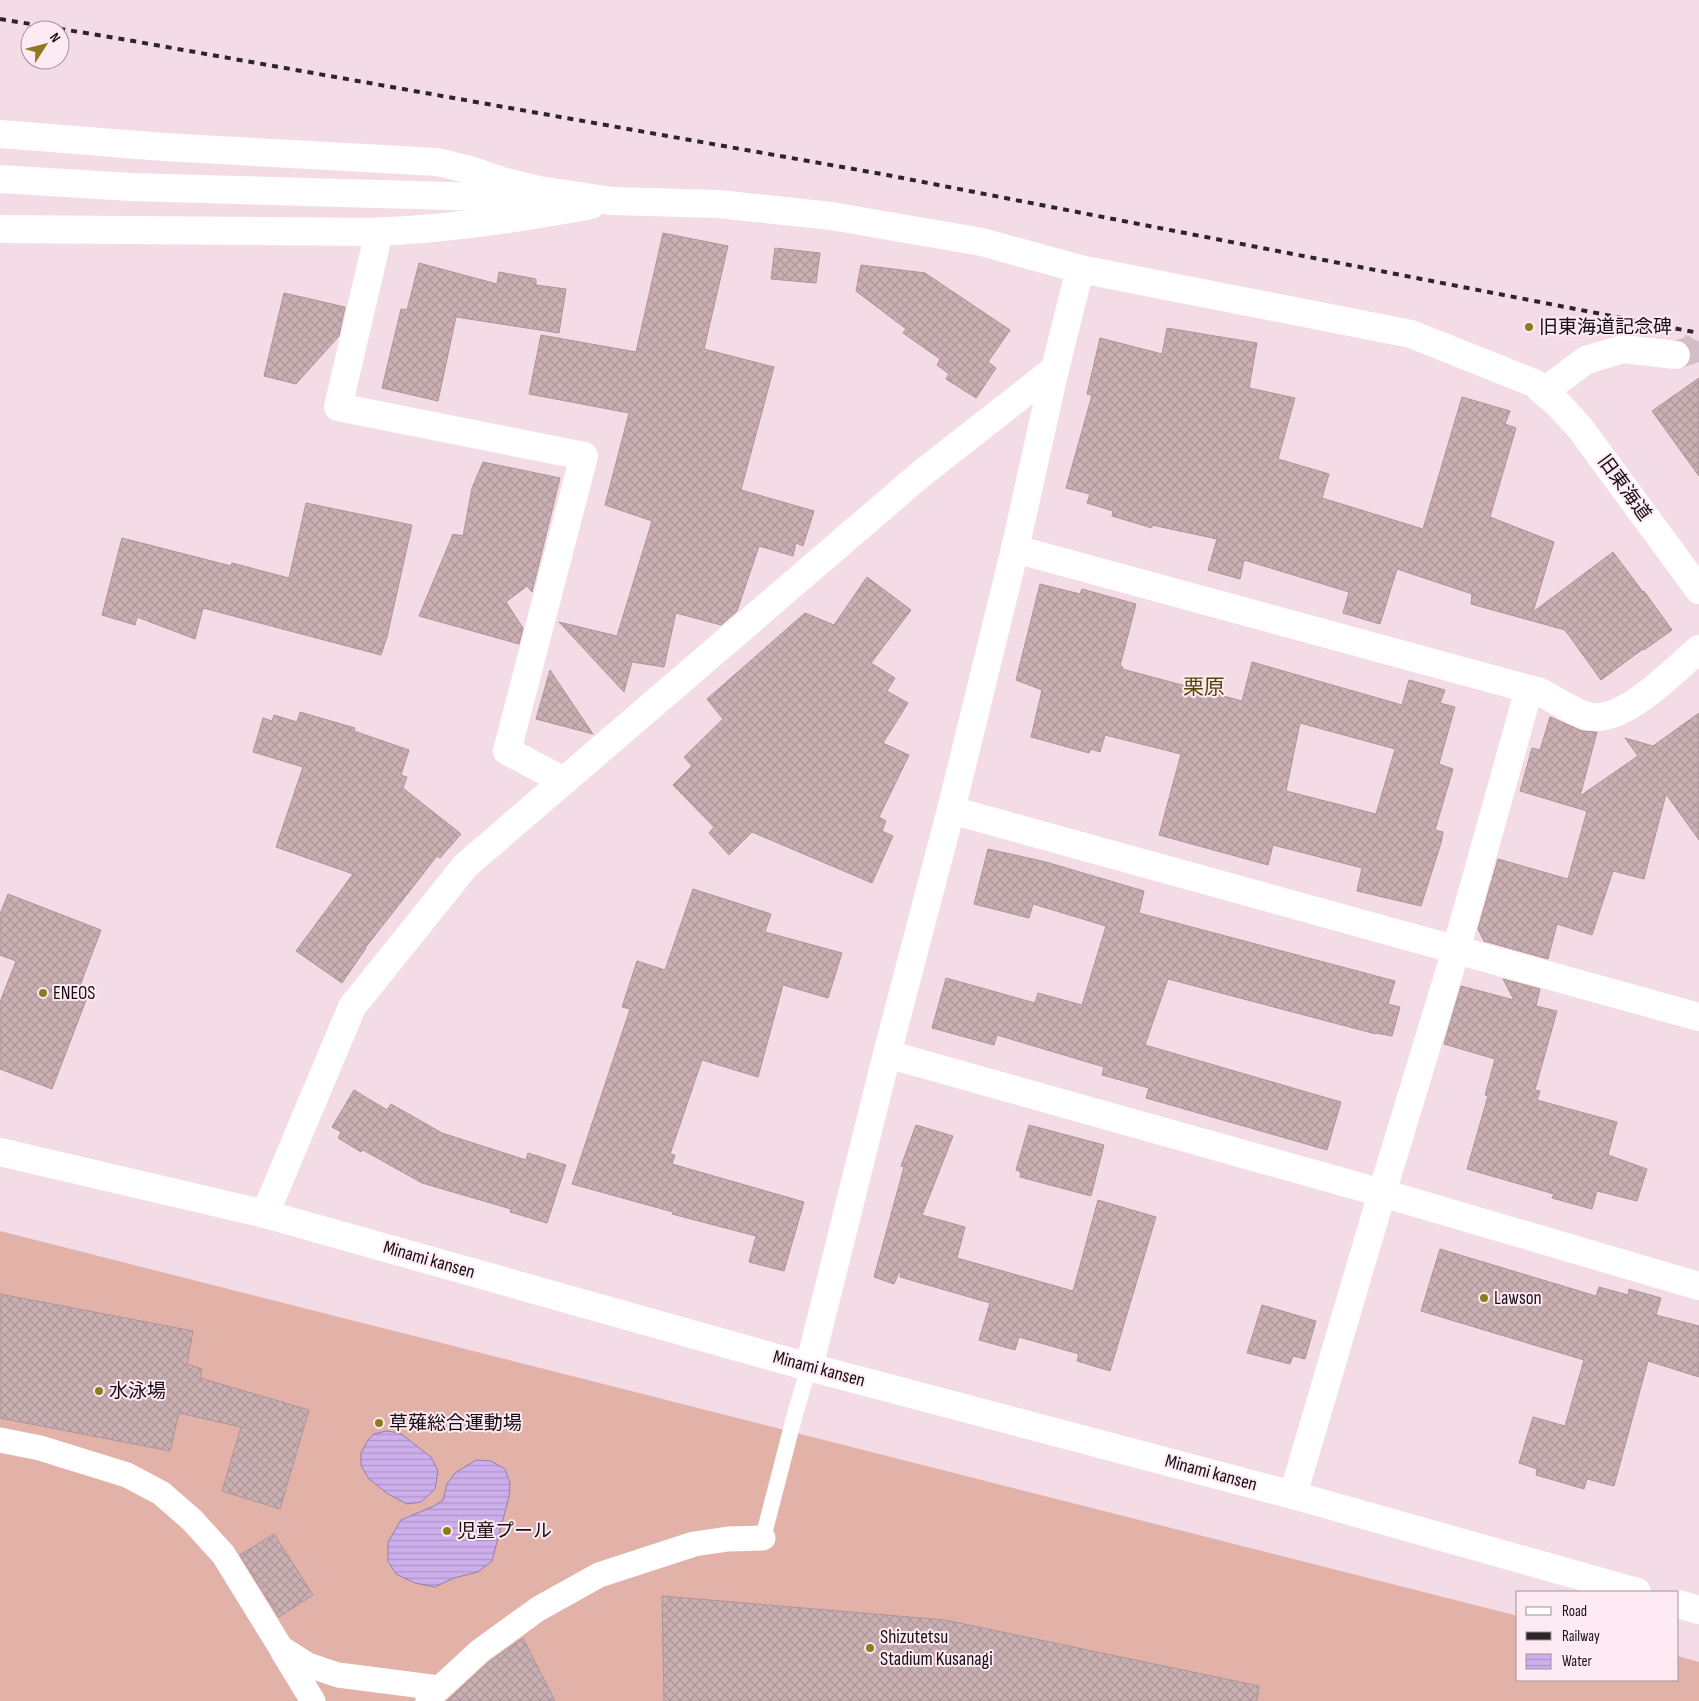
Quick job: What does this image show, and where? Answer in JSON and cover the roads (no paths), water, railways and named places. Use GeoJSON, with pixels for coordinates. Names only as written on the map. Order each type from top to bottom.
{"type":"FeatureCollection","features":[{"type":"Feature","properties":{"kind":"street"},"geometry":{"type":"LineString","coordinates":[[0,134],[174,147],[438,162],[539,190],[612,201]]}},
{"type":"Feature","properties":{"kind":"street"},"geometry":{"type":"LineString","coordinates":[[0,179],[131,187],[612,201]]}},
{"type":"Feature","properties":{"kind":"street"},"geometry":{"type":"LineString","coordinates":[[0,229],[379,232],[476,225],[612,201]]}},
{"type":"Feature","properties":{"kind":"street","name":"旧東海道"},"geometry":{"type":"LineString","coordinates":[[612,201],[718,204],[831,216],[982,242],[1080,269],[1411,334],[1534,384],[1560,406],[1580,428],[1699,590]]}},
{"type":"Feature","properties":{"kind":"street"},"geometry":{"type":"LineString","coordinates":[[379,232],[338,407],[584,456],[506,751],[564,780]]}},
{"type":"Feature","properties":{"kind":"street"},"geometry":{"type":"LineString","coordinates":[[809,1367],[887,1054],[951,810],[1015,550],[1055,369],[1080,269]]}},
{"type":"Feature","properties":{"kind":"street"},"geometry":{"type":"LineString","coordinates":[[1543,392],[1586,360],[1623,349],[1676,355]]}},
{"type":"Feature","properties":{"kind":"street"},"geometry":{"type":"LineString","coordinates":[[265,1214],[352,1007],[466,865],[921,474],[1055,369]]}},
{"type":"Feature","properties":{"kind":"street"},"geometry":{"type":"LineString","coordinates":[[1015,550],[1540,692],[1588,717],[1613,715],[1634,704],[1699,649]]}},
{"type":"Feature","properties":{"kind":"street"},"geometry":{"type":"LineString","coordinates":[[1294,1495],[1382,1193],[1456,950],[1530,690]]}},
{"type":"Feature","properties":{"kind":"street"},"geometry":{"type":"LineString","coordinates":[[951,810],[1699,1017]]}},
{"type":"Feature","properties":{"kind":"street"},"geometry":{"type":"LineString","coordinates":[[887,1054],[1382,1193],[1699,1286]]}},
{"type":"Feature","properties":{"kind":"street","name":"Minami kansen"},"geometry":{"type":"LineString","coordinates":[[0,1152],[265,1214],[809,1367],[1294,1495],[1633,1591]]}},
{"type":"Feature","properties":{"kind":"street"},"geometry":{"type":"LineString","coordinates":[[0,1440],[40,1448],[127,1475],[161,1493],[192,1520],[224,1554],[313,1701]]}},
{"type":"Feature","properties":{"kind":"street"},"geometry":{"type":"LineString","coordinates":[[281,1648],[308,1665],[338,1675],[433,1695],[480,1651],[538,1609],[599,1575],[694,1544],[728,1539],[763,1538]]}},
{"type":"Feature","properties":{"kind":"street"},"geometry":{"type":"LineString","coordinates":[[1679,1604],[1699,1610]]}},
{"type":"Feature","properties":{"kind":"lane"},"geometry":{"type":"LineString","coordinates":[[763,1538],[809,1367]]}},
{"type":"Feature","properties":{"kind":"water","name":"児童プール"},"geometry":{"type":"Polygon","coordinates":[[[386,1431],[400,1433],[431,1457],[438,1471],[435,1489],[421,1502],[407,1504],[388,1494],[368,1478],[361,1465],[361,1453],[368,1440],[374,1434],[386,1431]]]}},
{"type":"Feature","properties":{"kind":"water","name":"児童プール"},"geometry":{"type":"Polygon","coordinates":[[[476,1460],[491,1461],[505,1469],[510,1483],[509,1497],[492,1561],[478,1572],[454,1578],[435,1587],[415,1583],[396,1574],[388,1561],[388,1542],[401,1520],[434,1506],[443,1500],[447,1484],[455,1473],[476,1460]]]}},
{"type":"Feature","properties":{"kind":"tunnel"},"geometry":{"type":"LineString","coordinates":[[1676,355],[1694,349],[1699,339]]}},
{"type":"Feature","properties":{"kind":"railway"},"geometry":{"type":"LineString","coordinates":[[0,19],[887,175],[1699,333]]}},
{"type":"Feature","properties":{"kind":"place","name":"旧東海道記念碑"},"geometry":{"type":"Point","coordinates":[1529,327]}},
{"type":"Feature","properties":{"kind":"place","name":"ENEOS"},"geometry":{"type":"Point","coordinates":[43,993]}},
{"type":"Feature","properties":{"kind":"place","name":"Lawson"},"geometry":{"type":"Point","coordinates":[1484,1298]}},
{"type":"Feature","properties":{"kind":"place","name":"水泳場"},"geometry":{"type":"Point","coordinates":[99,1391]}},
{"type":"Feature","properties":{"kind":"place","name":"草薙総合運動場"},"geometry":{"type":"Point","coordinates":[379,1423]}},
{"type":"Feature","properties":{"kind":"place","name":"児童プール"},"geometry":{"type":"Point","coordinates":[447,1531]}},
{"type":"Feature","properties":{"kind":"place","name":"Shizutetsu Stadium Kusanagi"},"geometry":{"type":"Point","coordinates":[870,1648]}},
{"type":"Feature","properties":{"kind":"district","name":"栗原"},"geometry":{"type":"Point","coordinates":[1204,687]}}]}
